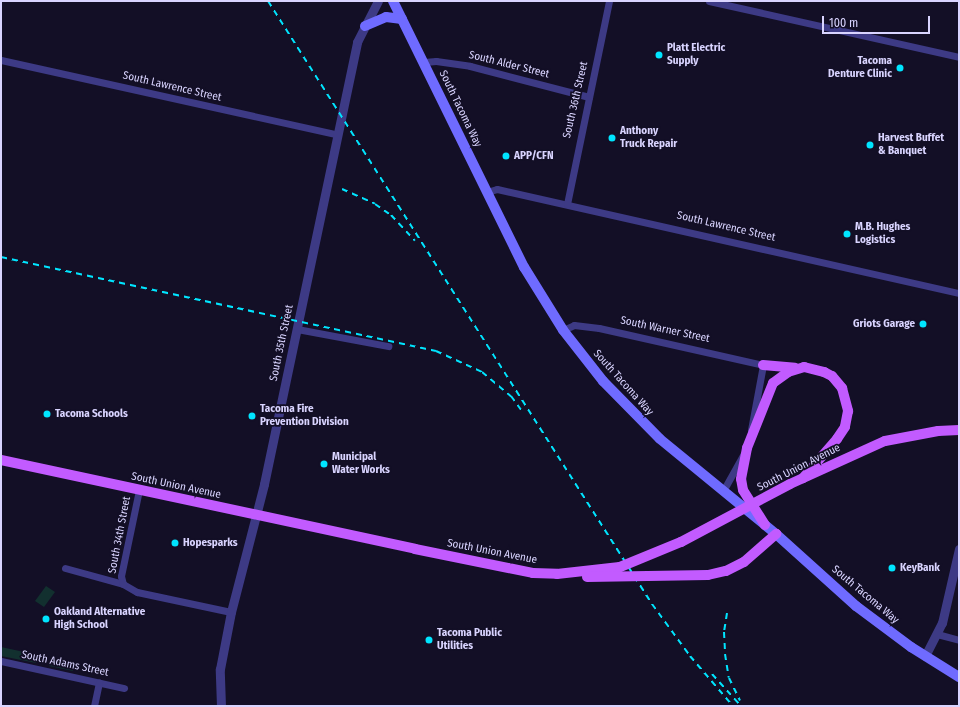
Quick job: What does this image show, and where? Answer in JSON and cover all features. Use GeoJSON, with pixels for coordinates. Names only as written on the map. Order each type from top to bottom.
{"type":"FeatureCollection","features":[{"type":"Feature","properties":{"kind":"main road","name":"South Tacoma Way"},"geometry":{"type":"LineString","coordinates":[[393,1],[524,267],[562,330],[602,381],[632,413],[722,491],[776,534],[856,606],[925,656],[959,677]]}},
{"type":"Feature","properties":{"kind":"main road"},"geometry":{"type":"LineString","coordinates":[[365,26],[386,17],[402,19]]}},
{"type":"Feature","properties":{"kind":"main road"},"geometry":{"type":"LineString","coordinates":[[763,365],[814,368],[832,376],[842,388],[848,407],[847,419],[837,439],[803,478]]}},
{"type":"Feature","properties":{"kind":"main road"},"geometry":{"type":"LineString","coordinates":[[765,525],[743,490],[741,479],[747,448],[773,384],[795,368]]}},
{"type":"Feature","properties":{"kind":"main road","name":"South Union Avenue"},"geometry":{"type":"LineString","coordinates":[[1,460],[503,568],[557,574],[620,567],[649,557],[790,484],[885,442],[938,431],[959,430]]}},
{"type":"Feature","properties":{"kind":"main road"},"geometry":{"type":"LineString","coordinates":[[557,574],[631,578],[708,575],[726,571],[744,562],[776,534]]}},
{"type":"Feature","properties":{"kind":"street","name":"South 35th Street"},"geometry":{"type":"LineString","coordinates":[[221,706],[219,693],[220,669],[231,612],[256,515],[297,329],[357,42],[378,1]]}},
{"type":"Feature","properties":{"kind":"street","name":"South 36th Street"},"geometry":{"type":"LineString","coordinates":[[568,204],[609,1]]}},
{"type":"Feature","properties":{"kind":"street"},"geometry":{"type":"LineString","coordinates":[[709,1],[959,57]]}},
{"type":"Feature","properties":{"kind":"street","name":"South Lawrence Street"},"geometry":{"type":"LineString","coordinates":[[1,60],[338,135]]}},
{"type":"Feature","properties":{"kind":"street","name":"South Alder Street"},"geometry":{"type":"LineString","coordinates":[[424,62],[436,61],[470,66],[589,97]]}},
{"type":"Feature","properties":{"kind":"street","name":"South Lawrence Street"},"geometry":{"type":"LineString","coordinates":[[487,192],[498,188],[959,293]]}},
{"type":"Feature","properties":{"kind":"street","name":"South Warner Street"},"geometry":{"type":"LineString","coordinates":[[562,330],[574,324],[599,328],[763,365]]}},
{"type":"Feature","properties":{"kind":"street"},"geometry":{"type":"LineString","coordinates":[[297,329],[388,346]]}},
{"type":"Feature","properties":{"kind":"street"},"geometry":{"type":"LineString","coordinates":[[722,491],[747,448],[763,365]]}},
{"type":"Feature","properties":{"kind":"street","name":"South 34th Street"},"geometry":{"type":"LineString","coordinates":[[123,584],[122,576],[139,490]]}},
{"type":"Feature","properties":{"kind":"street"},"geometry":{"type":"LineString","coordinates":[[925,656],[937,634],[945,614],[959,549]]}},
{"type":"Feature","properties":{"kind":"street"},"geometry":{"type":"LineString","coordinates":[[65,568],[123,584],[137,592],[231,612]]}},
{"type":"Feature","properties":{"kind":"street"},"geometry":{"type":"LineString","coordinates":[[937,634],[959,640]]}},
{"type":"Feature","properties":{"kind":"street","name":"South Adams Street"},"geometry":{"type":"LineString","coordinates":[[1,661],[124,688]]}},
{"type":"Feature","properties":{"kind":"street"},"geometry":{"type":"LineString","coordinates":[[94,706],[99,683]]}},
{"type":"Feature","properties":{"kind":"green space"},"geometry":{"type":"Polygon","coordinates":[[[46,586],[55,592],[44,607],[35,601],[46,586]]]}},
{"type":"Feature","properties":{"kind":"green space"},"geometry":{"type":"Polygon","coordinates":[[[1,647],[38,655],[36,663],[1,656],[1,647]]]}},
{"type":"Feature","properties":{"kind":"green space"},"geometry":{"type":"Polygon","coordinates":[[[51,659],[74,667],[73,671],[49,666],[51,659]]]}},
{"type":"Feature","properties":{"kind":"railway"},"geometry":{"type":"LineString","coordinates":[[268,1],[652,604],[690,656],[733,706]]}},
{"type":"Feature","properties":{"kind":"railway"},"geometry":{"type":"LineString","coordinates":[[342,189],[375,204],[391,215],[415,241]]}},
{"type":"Feature","properties":{"kind":"railway"},"geometry":{"type":"LineString","coordinates":[[1,257],[436,351],[482,372],[511,396],[521,410]]}},
{"type":"Feature","properties":{"kind":"railway"},"geometry":{"type":"LineString","coordinates":[[727,613],[724,632],[725,654],[729,678],[740,701]]}},
{"type":"Feature","properties":{"kind":"railway"},"geometry":{"type":"LineString","coordinates":[[712,674],[741,706]]}},
{"type":"Feature","properties":{"kind":"place","name":"Platt Electric Supply"},"geometry":{"type":"Point","coordinates":[659,55]}},
{"type":"Feature","properties":{"kind":"place","name":"Tacoma Denture Clinic"},"geometry":{"type":"Point","coordinates":[900,68]}},
{"type":"Feature","properties":{"kind":"place","name":"Anthony Truck Repair"},"geometry":{"type":"Point","coordinates":[612,138]}},
{"type":"Feature","properties":{"kind":"place","name":"Harvest Buffet & Banquet"},"geometry":{"type":"Point","coordinates":[870,145]}},
{"type":"Feature","properties":{"kind":"place","name":"APP/CFN"},"geometry":{"type":"Point","coordinates":[506,156]}},
{"type":"Feature","properties":{"kind":"place","name":"M.B. Hughes Logistics"},"geometry":{"type":"Point","coordinates":[847,234]}},
{"type":"Feature","properties":{"kind":"place","name":"Griots Garage"},"geometry":{"type":"Point","coordinates":[923,324]}},
{"type":"Feature","properties":{"kind":"place","name":"Tacoma Schools"},"geometry":{"type":"Point","coordinates":[47,414]}},
{"type":"Feature","properties":{"kind":"place","name":"Tacoma Fire Prevention Division"},"geometry":{"type":"Point","coordinates":[252,416]}},
{"type":"Feature","properties":{"kind":"place","name":"Municipal Water Works"},"geometry":{"type":"Point","coordinates":[324,464]}},
{"type":"Feature","properties":{"kind":"place","name":"Hopesparks"},"geometry":{"type":"Point","coordinates":[175,543]}},
{"type":"Feature","properties":{"kind":"place","name":"KeyBank"},"geometry":{"type":"Point","coordinates":[892,568]}},
{"type":"Feature","properties":{"kind":"place","name":"Oakland Alternative High School"},"geometry":{"type":"Point","coordinates":[46,619]}},
{"type":"Feature","properties":{"kind":"place","name":"Tacoma Public Utilities"},"geometry":{"type":"Point","coordinates":[429,640]}}]}
